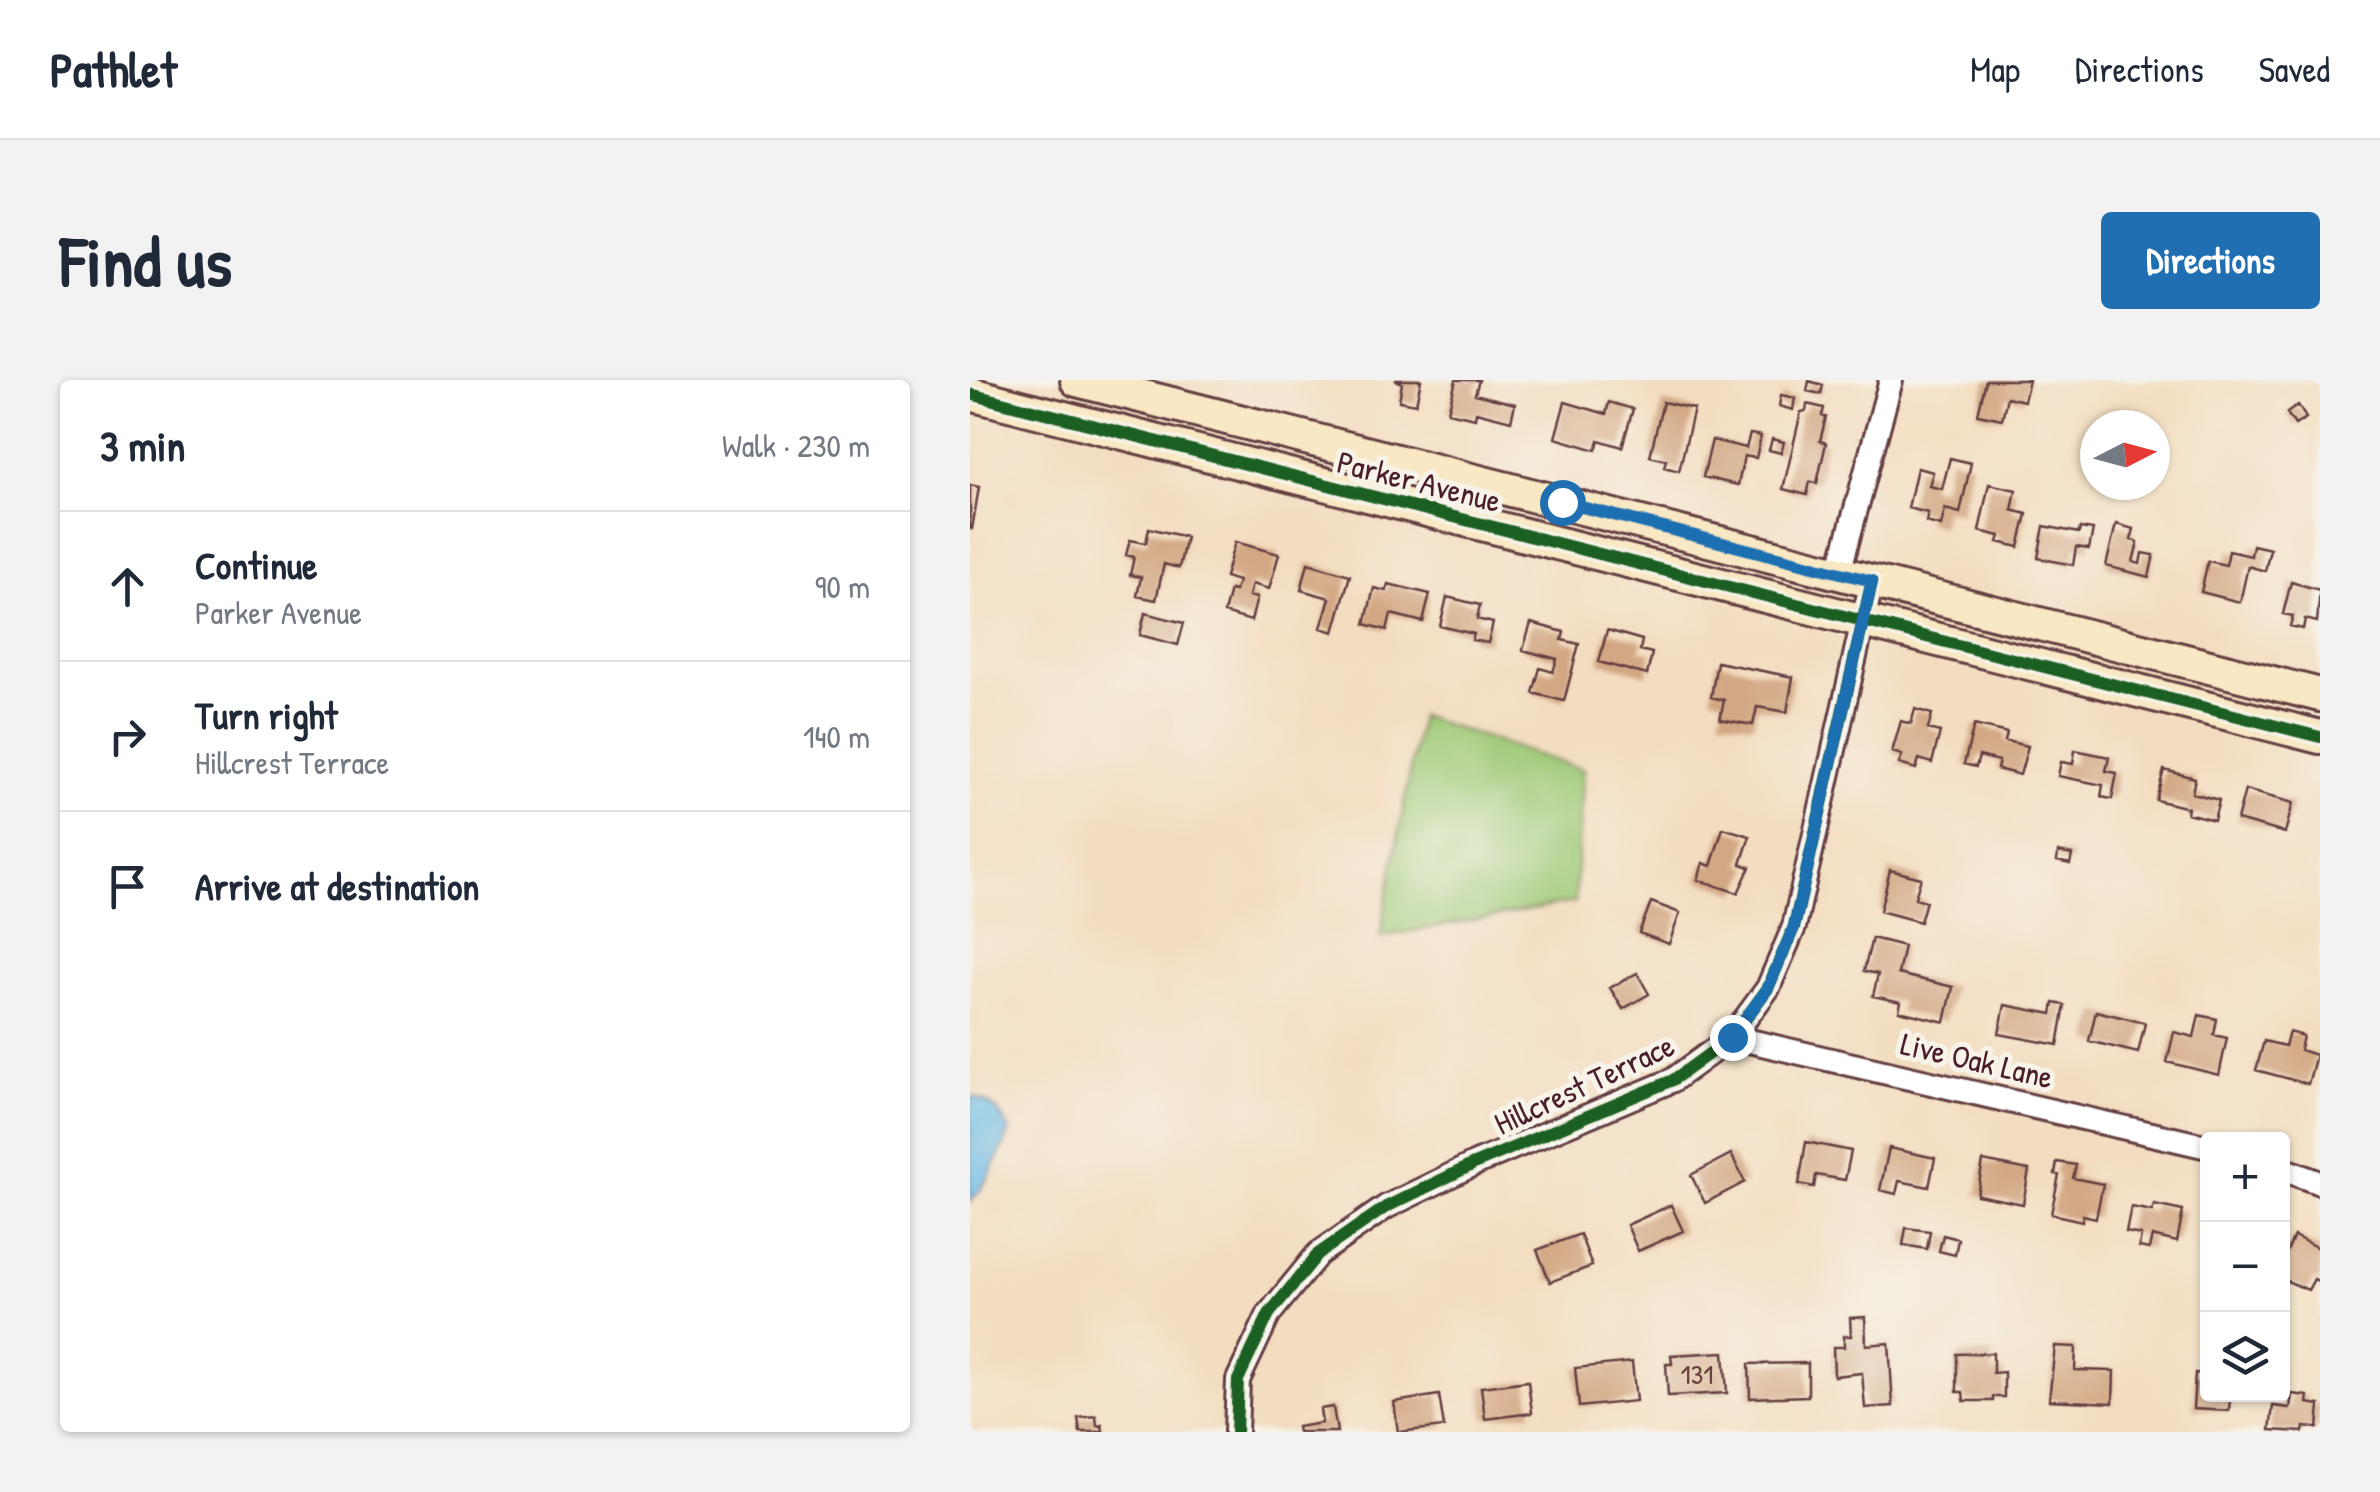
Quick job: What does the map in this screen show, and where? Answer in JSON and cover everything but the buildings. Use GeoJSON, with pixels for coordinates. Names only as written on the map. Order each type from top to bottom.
{"type":"FeatureCollection","features":[{"type":"Feature","properties":{"kind":"street","name":"Parker Avenue"},"geometry":{"type":"LineString","coordinates":[[1077,380],[2320,695]]}},
{"type":"Feature","properties":{"kind":"street"},"geometry":{"type":"LineString","coordinates":[[1839,572],[1891,380]]}},
{"type":"Feature","properties":{"kind":"street","name":"Parker Avenue"},"geometry":{"type":"LineString","coordinates":[[970,394],[2320,738]]}},
{"type":"Feature","properties":{"kind":"street"},"geometry":{"type":"LineString","coordinates":[[1249,466],[1259,426]]}},
{"type":"Feature","properties":{"kind":"street"},"geometry":{"type":"LineString","coordinates":[[1552,543],[1562,502]]}},
{"type":"Feature","properties":{"kind":"street","name":"Hillcrest Terrace"},"geometry":{"type":"LineString","coordinates":[[1236,1432],[1238,1380],[1268,1314],[1318,1254],[1386,1207],[1474,1164],[1673,1080],[1732,1037],[1768,988],[1794,927],[1872,581]]}},
{"type":"Feature","properties":{"kind":"street"},"geometry":{"type":"LineString","coordinates":[[2215,711],[2225,670]]}},
{"type":"Feature","properties":{"kind":"street","name":"Live Oak Lane"},"geometry":{"type":"LineString","coordinates":[[1732,1037],[2200,1145]]}},
{"type":"Feature","properties":{"kind":"street"},"geometry":{"type":"LineString","coordinates":[[2290,1172],[2320,1183]]}},
{"type":"Feature","properties":{"kind":"green space"},"geometry":{"type":"Polygon","coordinates":[[[1420,716],[1583,770],[1575,902],[1380,937],[1420,716]]]}},
{"type":"Feature","properties":{"kind":"water"},"geometry":{"type":"Polygon","coordinates":[[[970,1096],[994,1108],[1010,1131],[998,1159],[970,1202],[970,1096]]]}},
{"type":"Feature","properties":{"kind":"cycle path"},"geometry":{"type":"LineString","coordinates":[[970,394],[2320,737]]}},
{"type":"Feature","properties":{"kind":"cycle path"},"geometry":{"type":"LineString","coordinates":[[1236,1432],[1238,1380],[1269,1314],[1318,1254],[1386,1207],[1474,1164],[1673,1080],[1732,1037],[1768,988],[1794,927],[1872,581]]}},
{"type":"Feature","properties":{"kind":"route"},"geometry":{"type":"LineString","coordinates":[[1562,502],[1872,581],[1794,927],[1768,988],[1732,1037]]}}]}
